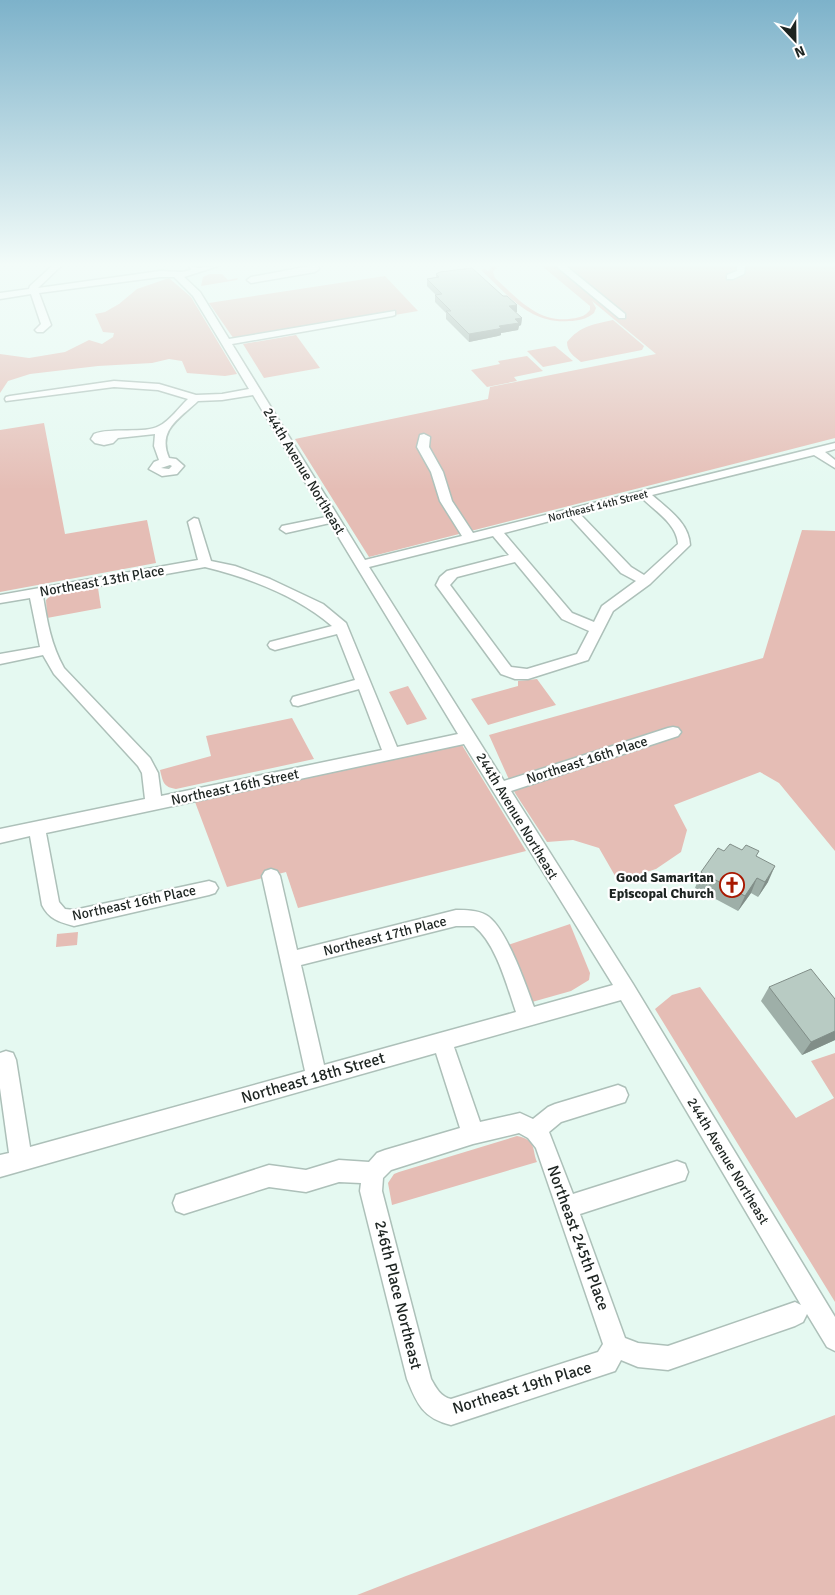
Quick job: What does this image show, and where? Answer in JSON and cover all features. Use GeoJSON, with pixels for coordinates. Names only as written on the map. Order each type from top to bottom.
{"type":"FeatureCollection","features":[{"type":"Feature","properties":{"kind":"street"},"geometry":{"type":"LineString","coordinates":[[226,342],[235,340]]}},
{"type":"Feature","properties":{"kind":"street","name":"244th Avenue Northeast"},"geometry":{"type":"LineString","coordinates":[[226,342],[361,565],[626,990],[835,1339]]}},
{"type":"Feature","properties":{"kind":"street"},"geometry":{"type":"LineString","coordinates":[[10,399],[114,384],[159,387],[194,398],[222,397],[255,391]]}},
{"type":"Feature","properties":{"kind":"street"},"geometry":{"type":"LineString","coordinates":[[165,461],[158,447],[158,437],[162,430],[194,398]]}},
{"type":"Feature","properties":{"kind":"street"},"geometry":{"type":"LineString","coordinates":[[114,435],[162,430]]}},
{"type":"Feature","properties":{"kind":"street"},"geometry":{"type":"LineString","coordinates":[[424,438],[423,447],[437,472],[446,501],[470,538]]}},
{"type":"Feature","properties":{"kind":"street","name":"Northeast 14th Street"},"geometry":{"type":"LineString","coordinates":[[361,565],[835,446]]}},
{"type":"Feature","properties":{"kind":"street"},"geometry":{"type":"LineString","coordinates":[[816,451],[835,465]]}},
{"type":"Feature","properties":{"kind":"street"},"geometry":{"type":"LineString","coordinates":[[517,557],[452,574],[445,580],[443,585],[503,669],[515,674],[528,674],[582,657],[607,609],[644,581],[684,545],[685,539],[680,529],[644,494]]}},
{"type":"Feature","properties":{"kind":"street"},"geometry":{"type":"LineString","coordinates":[[572,512],[626,570],[644,581]]}},
{"type":"Feature","properties":{"kind":"street"},"geometry":{"type":"LineString","coordinates":[[286,529],[333,519]]}},
{"type":"Feature","properties":{"kind":"street"},"geometry":{"type":"LineString","coordinates":[[194,522],[205,563],[230,569],[274,586],[318,608],[342,628],[392,754]]}},
{"type":"Feature","properties":{"kind":"street"},"geometry":{"type":"LineString","coordinates":[[496,531],[566,616],[597,628]]}},
{"type":"Feature","properties":{"kind":"street","name":"Northeast 13th Place"},"geometry":{"type":"LineString","coordinates":[[0,599],[205,563]]}},
{"type":"Feature","properties":{"kind":"street"},"geometry":{"type":"LineString","coordinates":[[36,593],[42,636],[46,650],[59,671],[144,762],[150,773],[154,804]]}},
{"type":"Feature","properties":{"kind":"street"},"geometry":{"type":"LineString","coordinates":[[275,646],[342,628]]}},
{"type":"Feature","properties":{"kind":"street"},"geometry":{"type":"LineString","coordinates":[[0,659],[46,650]]}},
{"type":"Feature","properties":{"kind":"street"},"geometry":{"type":"LineString","coordinates":[[298,701],[364,682]]}},
{"type":"Feature","properties":{"kind":"street","name":"Northeast 16th Place"},"geometry":{"type":"LineString","coordinates":[[501,788],[673,732]]}},
{"type":"Feature","properties":{"kind":"street","name":"Northeast 16th Street"},"geometry":{"type":"LineString","coordinates":[[0,836],[469,737]]}},
{"type":"Feature","properties":{"kind":"street","name":"Northeast 16th Place"},"geometry":{"type":"LineString","coordinates":[[37,828],[52,905],[60,915],[74,918],[209,888]]}},
{"type":"Feature","properties":{"kind":"street"},"geometry":{"type":"LineString","coordinates":[[271,876],[317,1076]]}},
{"type":"Feature","properties":{"kind":"street","name":"Northeast 17th Place"},"geometry":{"type":"LineString","coordinates":[[290,960],[456,918],[474,918],[480,920],[493,933],[528,1017]]}},
{"type":"Feature","properties":{"kind":"street","name":"Northeast 18th Street"},"geometry":{"type":"LineString","coordinates":[[0,1166],[626,990]]}},
{"type":"Feature","properties":{"kind":"street"},"geometry":{"type":"LineString","coordinates":[[442,1041],[474,1134]]}},
{"type":"Feature","properties":{"kind":"street"},"geometry":{"type":"LineString","coordinates":[[6,1060],[21,1160]]}},
{"type":"Feature","properties":{"kind":"street"},"geometry":{"type":"LineString","coordinates":[[184,1203],[269,1176],[306,1181],[339,1172],[373,1173],[385,1162],[474,1134],[520,1123],[535,1132],[554,1114],[618,1095]]}},
{"type":"Feature","properties":{"kind":"street","name":"Northeast 245th Place"},"geometry":{"type":"LineString","coordinates":[[535,1132],[544,1142],[616,1346]]}},
{"type":"Feature","properties":{"kind":"street"},"geometry":{"type":"LineString","coordinates":[[566,1207],[677,1172]]}},
{"type":"Feature","properties":{"kind":"street","name":"246th Place Northeast"},"geometry":{"type":"LineString","coordinates":[[373,1173],[371,1191],[419,1379],[425,1396],[441,1411]]}},
{"type":"Feature","properties":{"kind":"street"},"geometry":{"type":"LineString","coordinates":[[616,1346],[638,1356],[668,1358],[796,1314]]}},
{"type":"Feature","properties":{"kind":"street","name":"Northeast 19th Place"},"geometry":{"type":"LineString","coordinates":[[441,1411],[451,1412],[606,1362],[616,1346]]}},
{"type":"Feature","properties":{"kind":"shaded area"},"geometry":{"type":"Polygon","coordinates":[[[88,340],[102,344],[108,340],[217,340],[237,374],[225,376],[187,373],[182,361],[169,359],[152,363],[98,366],[30,374],[8,381],[0,393],[0,354],[29,358],[65,352],[88,340]]]}},
{"type":"Feature","properties":{"kind":"shaded area"},"geometry":{"type":"Polygon","coordinates":[[[264,340],[300,340],[320,368],[264,378],[243,344],[264,340]]]}},
{"type":"Feature","properties":{"kind":"shaded area"},"geometry":{"type":"Polygon","coordinates":[[[569,340],[637,340],[644,346],[642,350],[581,362],[571,354],[567,342],[569,340]]]}},
{"type":"Feature","properties":{"kind":"shaded area"},"geometry":{"type":"Polygon","coordinates":[[[640,340],[835,340],[835,438],[369,557],[295,439],[488,399],[490,387],[656,354],[640,340]]]}},
{"type":"Feature","properties":{"kind":"shaded area"},"geometry":{"type":"Polygon","coordinates":[[[555,346],[573,361],[543,367],[527,351],[555,346]]]}},
{"type":"Feature","properties":{"kind":"shaded area"},"geometry":{"type":"Polygon","coordinates":[[[527,356],[543,371],[514,377],[517,381],[487,387],[471,370],[500,364],[498,361],[527,356]]]}},
{"type":"Feature","properties":{"kind":"shaded area"},"geometry":{"type":"Polygon","coordinates":[[[44,423],[65,534],[147,520],[156,563],[0,592],[0,430],[44,423]]]}},
{"type":"Feature","properties":{"kind":"shaded area"},"geometry":{"type":"Polygon","coordinates":[[[802,530],[835,531],[835,851],[779,783],[760,772],[674,805],[687,830],[681,852],[656,869],[618,881],[599,848],[573,840],[547,842],[515,793],[489,735],[763,658],[802,530]]]}},
{"type":"Feature","properties":{"kind":"shaded area"},"geometry":{"type":"Polygon","coordinates":[[[98,588],[101,608],[47,618],[46,600],[51,595],[98,588]]]}},
{"type":"Feature","properties":{"kind":"shaded area"},"geometry":{"type":"Polygon","coordinates":[[[537,679],[556,705],[488,725],[471,699],[518,686],[518,681],[537,679]]]}},
{"type":"Feature","properties":{"kind":"shaded area"},"geometry":{"type":"Polygon","coordinates":[[[408,686],[427,719],[407,725],[389,692],[408,686]]]}},
{"type":"Feature","properties":{"kind":"shaded area"},"geometry":{"type":"Polygon","coordinates":[[[292,718],[314,759],[176,789],[168,787],[163,781],[160,770],[211,756],[206,736],[292,718]]]}},
{"type":"Feature","properties":{"kind":"shaded area"},"geometry":{"type":"Polygon","coordinates":[[[462,745],[526,851],[298,908],[286,872],[227,887],[195,802],[462,745]]]}},
{"type":"Feature","properties":{"kind":"shaded area"},"geometry":{"type":"Polygon","coordinates":[[[570,924],[590,973],[589,980],[571,991],[532,1002],[508,945],[570,924]]]}},
{"type":"Feature","properties":{"kind":"shaded area"},"geometry":{"type":"Polygon","coordinates":[[[78,932],[77,945],[56,947],[57,934],[78,932]]]}},
{"type":"Feature","properties":{"kind":"shaded area"},"geometry":{"type":"Polygon","coordinates":[[[700,987],[796,1118],[834,1098],[811,1061],[835,1053],[835,1302],[655,1009],[672,995],[700,987]]]}},
{"type":"Feature","properties":{"kind":"shaded area"},"geometry":{"type":"Polygon","coordinates":[[[517,1136],[531,1143],[537,1162],[392,1205],[388,1183],[394,1174],[517,1136]]]}},
{"type":"Feature","properties":{"kind":"shaded area"},"geometry":{"type":"Polygon","coordinates":[[[835,1415],[835,1595],[357,1595],[406,1576],[835,1415]]]}},
{"type":"Feature","properties":{"kind":"building"},"geometry":{"type":"Polygon","coordinates":[[[730,844],[742,850],[746,845],[759,851],[756,856],[775,866],[765,882],[757,878],[745,896],[701,872],[718,848],[724,851],[730,844]]]}},
{"type":"Feature","properties":{"kind":"building"},"geometry":{"type":"Polygon","coordinates":[[[811,969],[835,999],[835,1031],[811,1042],[769,987],[811,969]]]}},
{"type":"Feature","properties":{"kind":"place","name":"Good Samaritan Episcopal Church"},"geometry":{"type":"Point","coordinates":[732,885]}}]}
